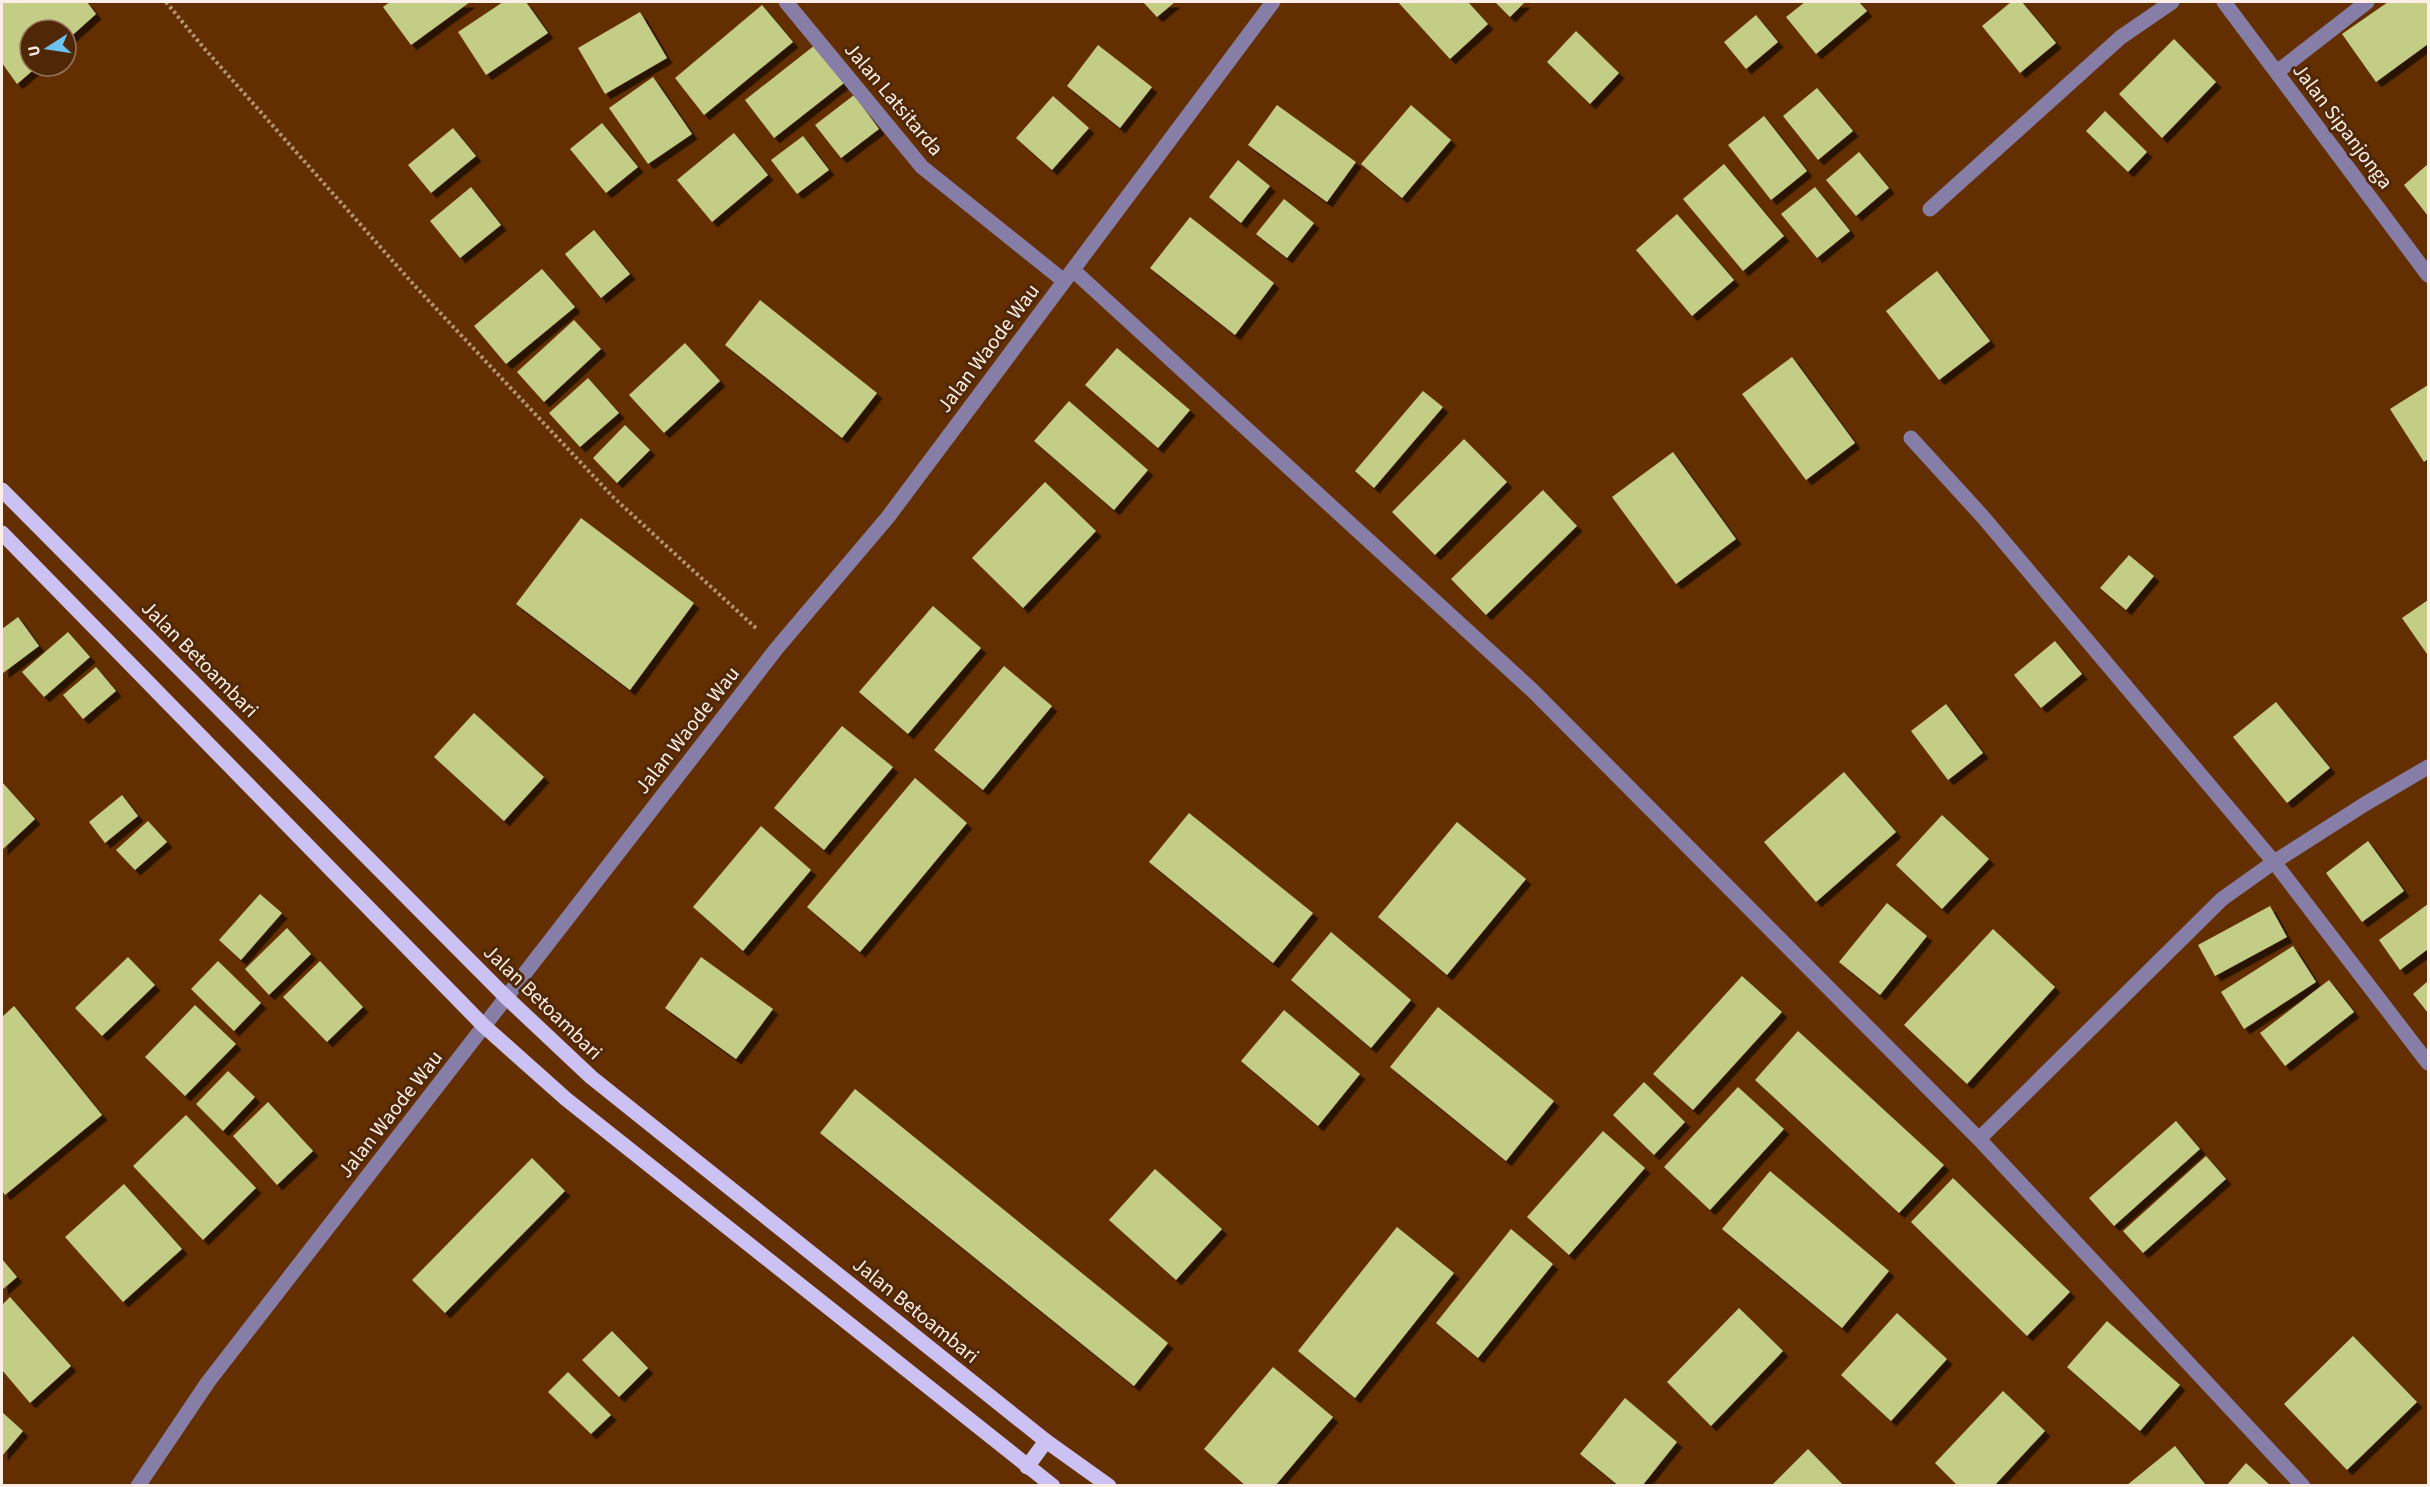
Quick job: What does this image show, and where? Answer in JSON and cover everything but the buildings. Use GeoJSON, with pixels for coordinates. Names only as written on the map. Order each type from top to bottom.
{"type":"FeatureCollection","features":[{"type":"Feature","properties":{"kind":"main road","name":"Jalan Betoambari"},"geometry":{"type":"LineString","coordinates":[[2,490],[507,998],[591,1077],[1046,1441],[1109,1485]]}},
{"type":"Feature","properties":{"kind":"main road"},"geometry":{"type":"LineString","coordinates":[[2,533],[484,1026],[566,1099],[1027,1467],[1053,1485]]}},
{"type":"Feature","properties":{"kind":"main road"},"geometry":{"type":"LineString","coordinates":[[1027,1467],[1046,1441]]}},
{"type":"Feature","properties":{"kind":"street","name":"Jalan Latsitarda"},"geometry":{"type":"LineString","coordinates":[[786,2],[922,167],[1069,275],[1532,690],[1979,1139],[2303,1485]]}},
{"type":"Feature","properties":{"kind":"street","name":"Jalan Waode Wau"},"geometry":{"type":"LineString","coordinates":[[138,1485],[208,1382],[777,648],[888,516],[1273,2]]}},
{"type":"Feature","properties":{"kind":"street"},"geometry":{"type":"LineString","coordinates":[[1930,209],[2121,37],[2172,2]]}},
{"type":"Feature","properties":{"kind":"street","name":"Jalan Sipanjonga"},"geometry":{"type":"LineString","coordinates":[[2224,2],[2428,275]]}},
{"type":"Feature","properties":{"kind":"street"},"geometry":{"type":"LineString","coordinates":[[2277,72],[2367,2]]}},
{"type":"Feature","properties":{"kind":"street"},"geometry":{"type":"LineString","coordinates":[[1911,438],[1983,517],[2274,862],[2428,1063]]}},
{"type":"Feature","properties":{"kind":"street"},"geometry":{"type":"LineString","coordinates":[[1979,1139],[2222,899],[2274,862],[2428,767]]}},
{"type":"Feature","properties":{"kind":"path"},"geometry":{"type":"LineString","coordinates":[[166,2],[203,47],[414,285],[598,481],[777,648]]}}]}
